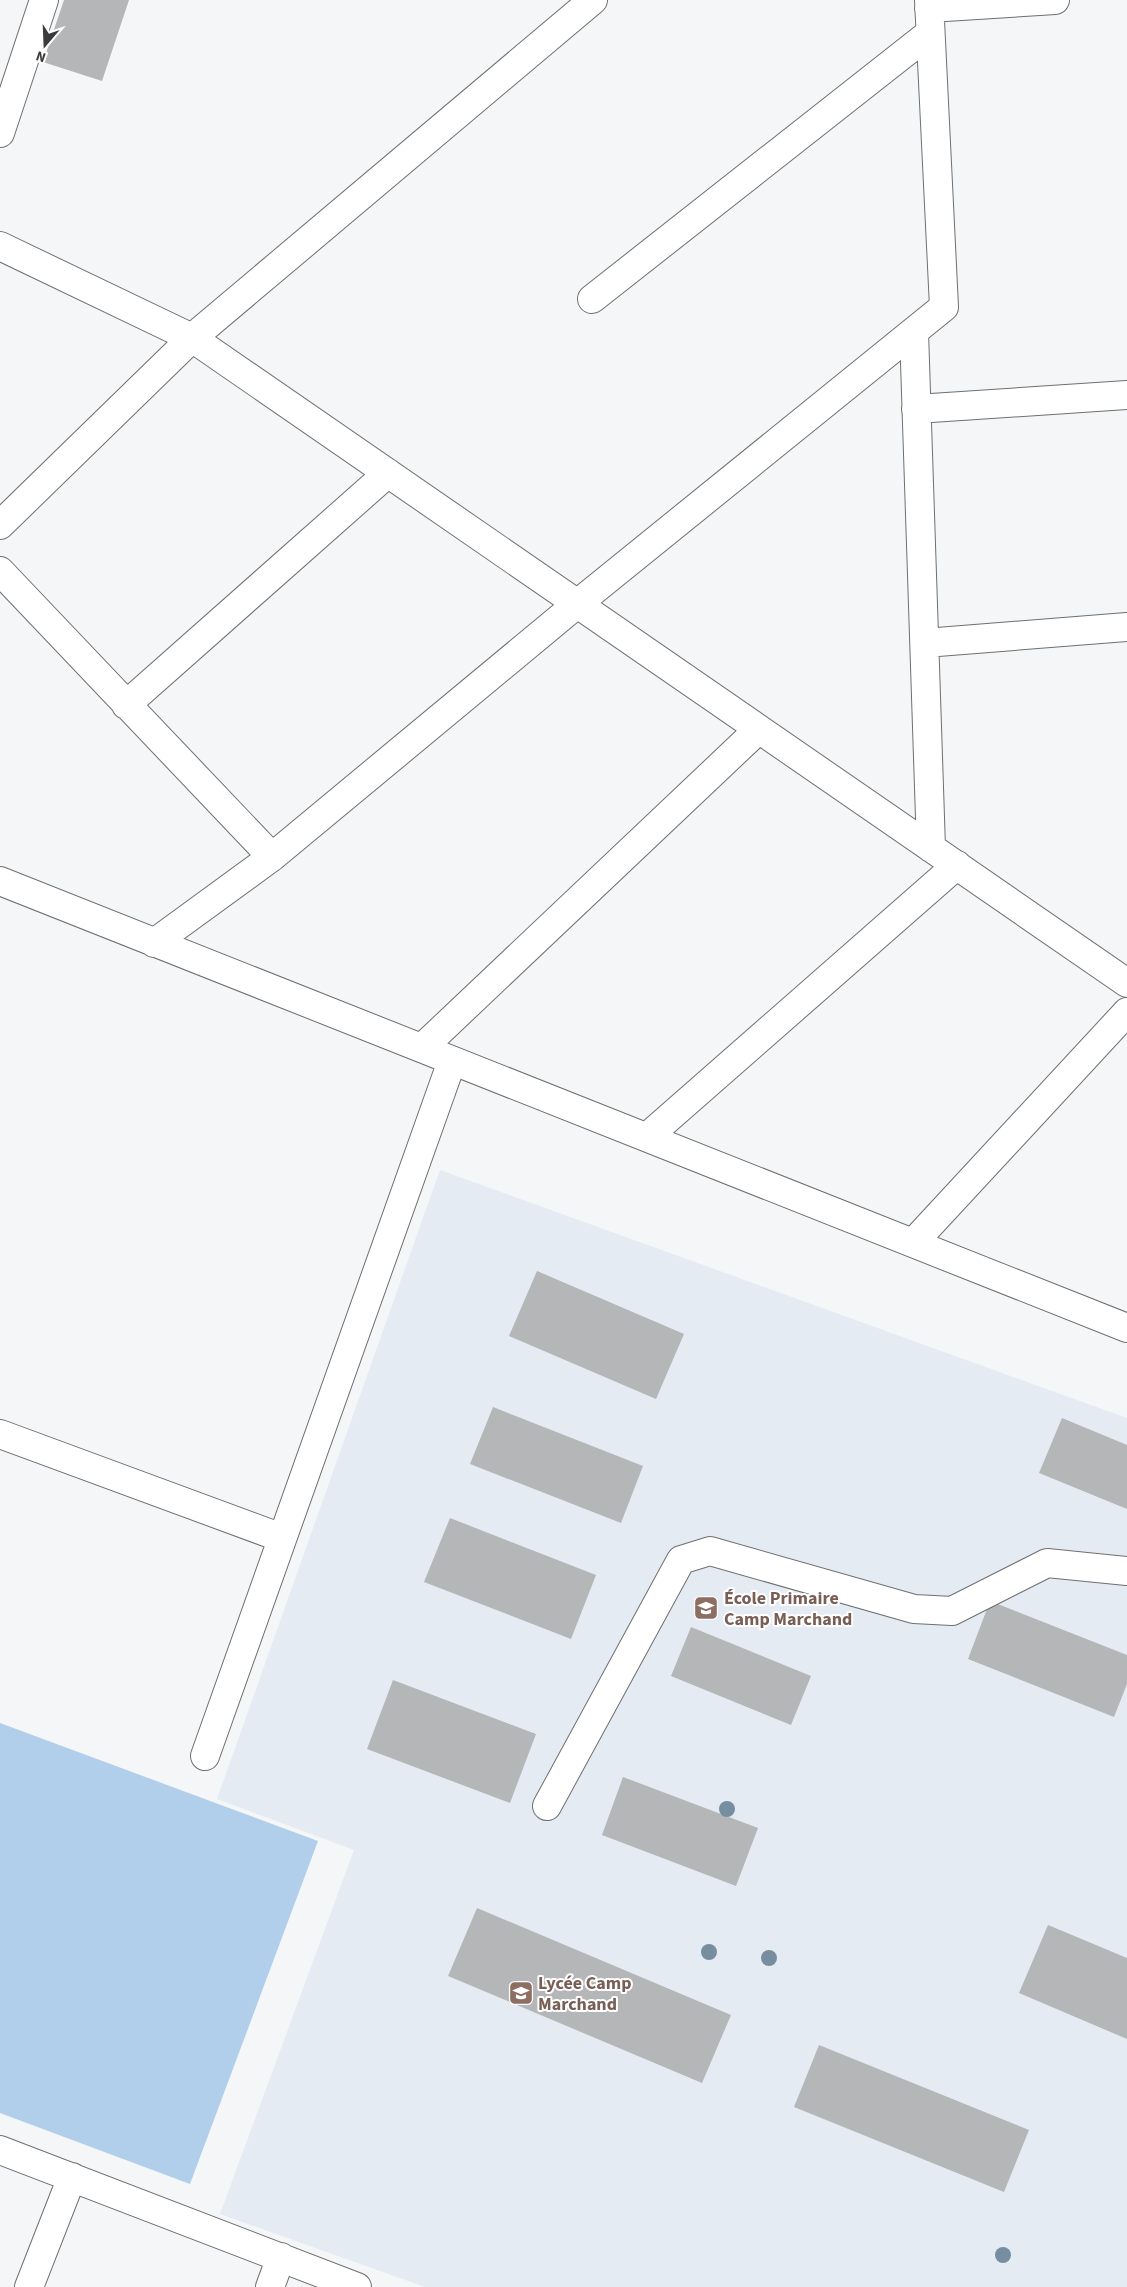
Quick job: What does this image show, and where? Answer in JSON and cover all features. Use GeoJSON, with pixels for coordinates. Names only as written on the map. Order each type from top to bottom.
{"type":"FeatureCollection","features":[{"type":"Feature","properties":{"kind":"street"},"geometry":{"type":"LineString","coordinates":[[0,133],[44,0]]}},
{"type":"Feature","properties":{"kind":"street"},"geometry":{"type":"LineString","coordinates":[[3,519],[192,338],[593,0]]}},
{"type":"Feature","properties":{"kind":"street"},"geometry":{"type":"LineString","coordinates":[[592,300],[929,14],[1055,0]]}},
{"type":"Feature","properties":{"kind":"street"},"geometry":{"type":"LineString","coordinates":[[154,943],[272,857],[577,604],[944,307],[929,14]]}},
{"type":"Feature","properties":{"kind":"street"},"geometry":{"type":"LineString","coordinates":[[0,246],[192,338],[1127,983]]}},
{"type":"Feature","properties":{"kind":"street"},"geometry":{"type":"LineString","coordinates":[[914,332],[931,848]]}},
{"type":"Feature","properties":{"kind":"street"},"geometry":{"type":"LineString","coordinates":[[916,409],[1127,395]]}},
{"type":"Feature","properties":{"kind":"street"},"geometry":{"type":"LineString","coordinates":[[126,705],[388,473]]}},
{"type":"Feature","properties":{"kind":"street"},"geometry":{"type":"LineString","coordinates":[[0,570],[272,857]]}},
{"type":"Feature","properties":{"kind":"street"},"geometry":{"type":"LineString","coordinates":[[925,643],[1127,627]]}},
{"type":"Feature","properties":{"kind":"street"},"geometry":{"type":"LineString","coordinates":[[422,1048],[759,729]]}},
{"type":"Feature","properties":{"kind":"street"},"geometry":{"type":"LineString","coordinates":[[647,1137],[957,865]]}},
{"type":"Feature","properties":{"kind":"street"},"geometry":{"type":"LineString","coordinates":[[0,881],[1127,1328]]}},
{"type":"Feature","properties":{"kind":"street"},"geometry":{"type":"LineString","coordinates":[[914,1243],[1127,1012]]}},
{"type":"Feature","properties":{"kind":"street"},"geometry":{"type":"LineString","coordinates":[[205,1756],[452,1061]]}},
{"type":"Feature","properties":{"kind":"street"},"geometry":{"type":"LineString","coordinates":[[0,1434],[282,1538]]}},
{"type":"Feature","properties":{"kind":"street"},"geometry":{"type":"LineString","coordinates":[[547,1806],[681,1560],[710,1551],[914,1608],[952,1611],[1047,1563],[1127,1571]]}},
{"type":"Feature","properties":{"kind":"street"},"geometry":{"type":"LineString","coordinates":[[0,2150],[357,2287]]}},
{"type":"Feature","properties":{"kind":"street"},"geometry":{"type":"LineString","coordinates":[[29,2287],[72,2178]]}},
{"type":"Feature","properties":{"kind":"street"},"geometry":{"type":"LineString","coordinates":[[270,2287],[281,2257]]}},
{"type":"Feature","properties":{"kind":"shaded area","name":"École Primaire Camp Marchand"},"geometry":{"type":"Polygon","coordinates":[[[440,1170],[1127,1418],[1127,2287],[425,2287],[220,2214],[354,1850],[217,1799],[440,1170]]]}},
{"type":"Feature","properties":{"kind":"shaded area"},"geometry":{"type":"Polygon","coordinates":[[[0,1723],[318,1841],[190,2184],[0,2113],[0,1723]]]}},
{"type":"Feature","properties":{"kind":"building"},"geometry":{"type":"Polygon","coordinates":[[[64,0],[129,0],[102,81],[43,62],[64,0]]]}},
{"type":"Feature","properties":{"kind":"building"},"geometry":{"type":"Polygon","coordinates":[[[537,1271],[684,1334],[656,1399],[509,1336],[537,1271]]]}},
{"type":"Feature","properties":{"kind":"building"},"geometry":{"type":"Polygon","coordinates":[[[493,1407],[643,1466],[621,1523],[470,1464],[493,1407]]]}},
{"type":"Feature","properties":{"kind":"building"},"geometry":{"type":"Polygon","coordinates":[[[1062,1418],[1127,1445],[1127,1509],[1039,1473],[1062,1418]]]}},
{"type":"Feature","properties":{"kind":"building"},"geometry":{"type":"Polygon","coordinates":[[[450,1518],[596,1575],[571,1639],[424,1582],[450,1518]]]}},
{"type":"Feature","properties":{"kind":"building"},"geometry":{"type":"Polygon","coordinates":[[[990,1601],[1127,1655],[1127,1684],[1114,1717],[968,1659],[990,1601]]]}},
{"type":"Feature","properties":{"kind":"building"},"geometry":{"type":"Polygon","coordinates":[[[691,1627],[811,1676],[791,1725],[671,1676],[691,1627]]]}},
{"type":"Feature","properties":{"kind":"building"},"geometry":{"type":"Polygon","coordinates":[[[393,1680],[536,1734],[510,1803],[367,1749],[393,1680]]]}},
{"type":"Feature","properties":{"kind":"building"},"geometry":{"type":"Polygon","coordinates":[[[623,1777],[758,1828],[736,1886],[602,1835],[623,1777]]]}},
{"type":"Feature","properties":{"kind":"building"},"geometry":{"type":"Polygon","coordinates":[[[477,1908],[731,2015],[702,2083],[448,1976],[477,1908]]]}},
{"type":"Feature","properties":{"kind":"building"},"geometry":{"type":"Polygon","coordinates":[[[1048,1925],[1127,1958],[1127,2039],[1019,1993],[1048,1925]]]}},
{"type":"Feature","properties":{"kind":"building"},"geometry":{"type":"Polygon","coordinates":[[[819,2045],[1029,2130],[1004,2192],[794,2107],[819,2045]]]}},
{"type":"Feature","properties":{"kind":"place","name":"École Primaire Camp Marchand"},"geometry":{"type":"Point","coordinates":[706,1608]}},
{"type":"Feature","properties":{"kind":"place","name":"Lycée Camp Marchand"},"geometry":{"type":"Point","coordinates":[521,1993]}}]}
